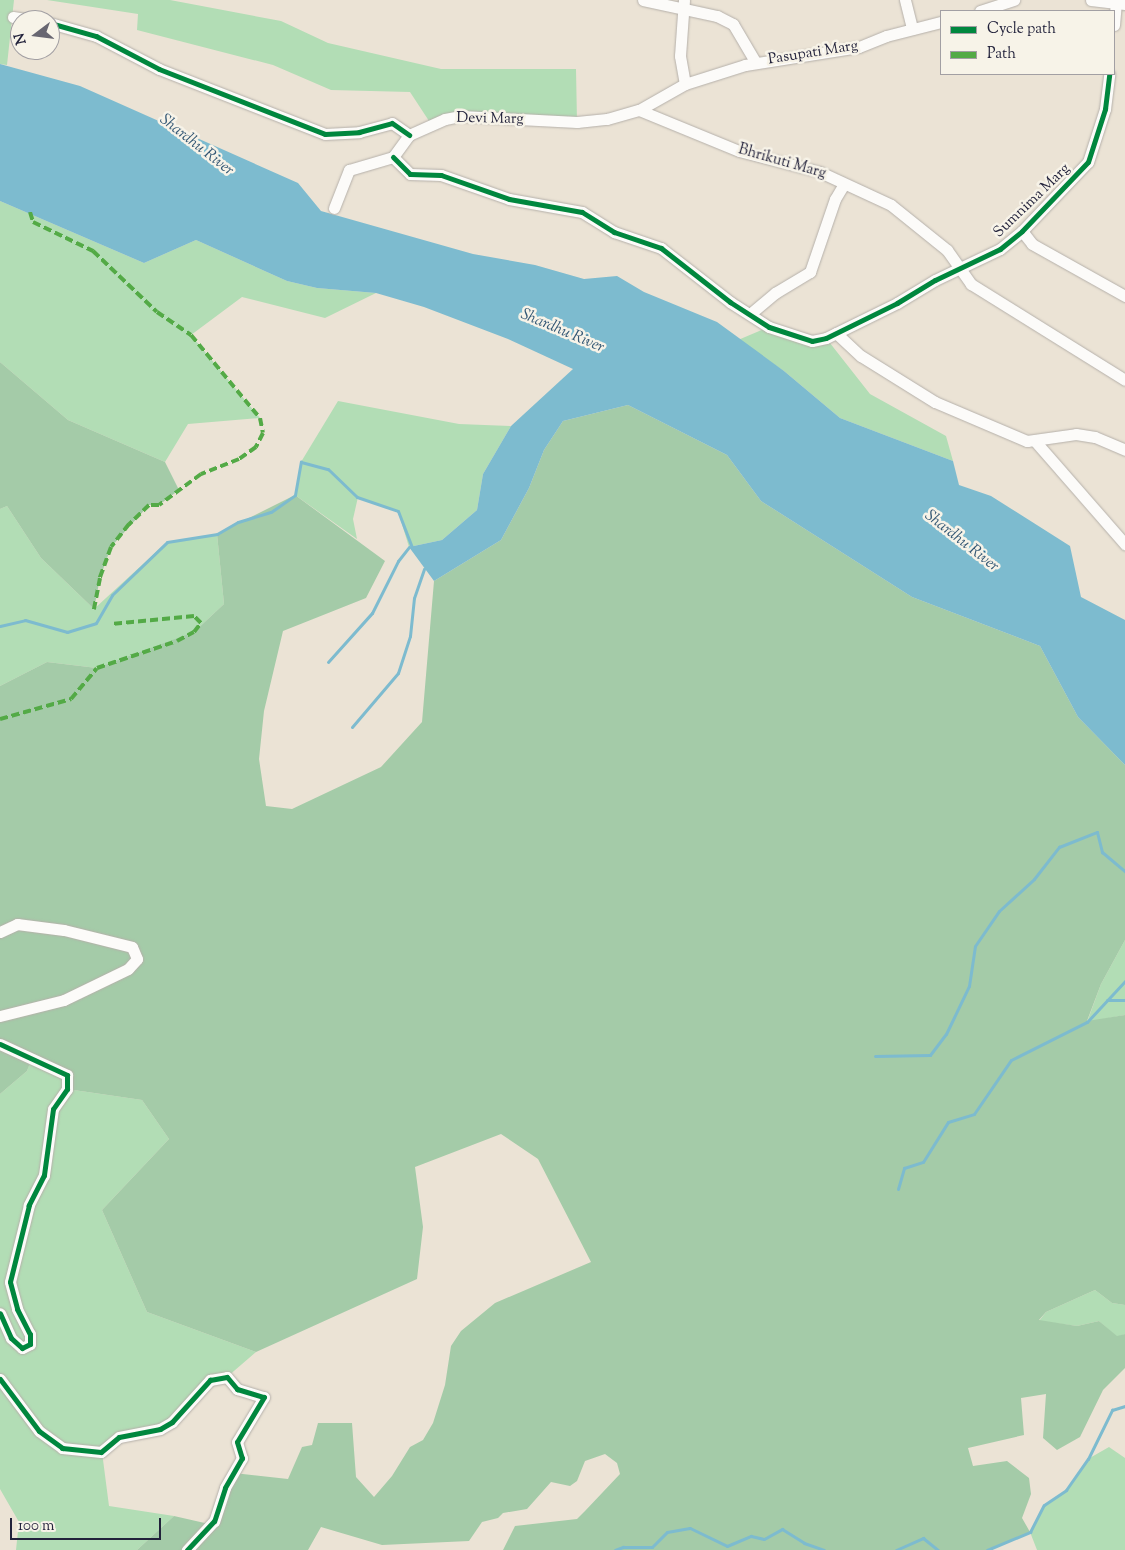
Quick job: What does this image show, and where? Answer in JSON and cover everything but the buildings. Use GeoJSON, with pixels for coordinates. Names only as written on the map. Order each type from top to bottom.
{"type":"FeatureCollection","features":[{"type":"Feature","properties":{"kind":"street"},"geometry":{"type":"LineString","coordinates":[[643,0],[683,5],[717,16],[733,24],[756,63]]}},
{"type":"Feature","properties":{"kind":"street"},"geometry":{"type":"LineString","coordinates":[[904,0],[912,29]]}},
{"type":"Feature","properties":{"kind":"street"},"geometry":{"type":"LineString","coordinates":[[983,10],[1014,0]]}},
{"type":"Feature","properties":{"kind":"street"},"geometry":{"type":"LineString","coordinates":[[1091,0],[1119,3],[1115,21]]}},
{"type":"Feature","properties":{"kind":"street"},"geometry":{"type":"LineString","coordinates":[[683,5],[680,56],[685,84]]}},
{"type":"Feature","properties":{"kind":"street","name":"Pasupati Marg"},"geometry":{"type":"LineString","coordinates":[[639,110],[685,84],[756,63],[859,48],[912,29],[940,22]]}},
{"type":"Feature","properties":{"kind":"street"},"geometry":{"type":"LineString","coordinates":[[60,26],[96,36],[159,69],[325,134],[359,132],[392,123],[409,134],[394,157],[357,166],[349,170],[342,181],[334,208]]}},
{"type":"Feature","properties":{"kind":"street","name":"Sumnima Marg"},"geometry":{"type":"LineString","coordinates":[[394,157],[410,174],[441,175],[509,199],[582,212],[614,232],[661,248],[769,327],[812,342],[836,333],[1000,249],[1022,232],[1088,162],[1105,109],[1109,75]]}},
{"type":"Feature","properties":{"kind":"street","name":"Devi Marg"},"geometry":{"type":"LineString","coordinates":[[409,134],[461,116],[577,122],[607,119],[639,110]]}},
{"type":"Feature","properties":{"kind":"street","name":"Bhrikuti Marg"},"geometry":{"type":"LineString","coordinates":[[639,110],[739,151],[820,172],[891,205],[911,218],[962,268],[972,284],[994,300],[1125,380]]}},
{"type":"Feature","properties":{"kind":"street"},"geometry":{"type":"LineString","coordinates":[[750,314],[775,293],[810,272],[835,199],[844,184]]}},
{"type":"Feature","properties":{"kind":"street"},"geometry":{"type":"LineString","coordinates":[[1022,232],[1032,244],[1125,296]]}},
{"type":"Feature","properties":{"kind":"street"},"geometry":{"type":"LineString","coordinates":[[836,333],[861,356],[935,402],[1035,441],[1125,544]]}},
{"type":"Feature","properties":{"kind":"street"},"geometry":{"type":"LineString","coordinates":[[1035,441],[1048,436],[1076,434],[1095,437],[1125,450]]}},
{"type":"Feature","properties":{"kind":"street"},"geometry":{"type":"LineString","coordinates":[[0,932],[17,924],[64,930],[132,947],[137,959],[128,969],[64,1000],[0,1016]]}},
{"type":"Feature","properties":{"kind":"street"},"geometry":{"type":"LineString","coordinates":[[0,1044],[67,1075],[67,1089],[53,1109],[44,1175],[29,1205],[10,1282],[17,1309],[30,1334],[30,1344],[22,1348],[11,1338],[0,1313]]}},
{"type":"Feature","properties":{"kind":"street"},"geometry":{"type":"LineString","coordinates":[[0,1379],[39,1431],[62,1448],[102,1452],[119,1437],[160,1429],[172,1422],[210,1380],[227,1377],[237,1389],[264,1397],[238,1442],[242,1458],[224,1488],[214,1521],[187,1550]]}},
{"type":"Feature","properties":{"kind":"green space"},"geometry":{"type":"Polygon","coordinates":[[[0,0],[14,0],[13,10],[10,10],[7,65],[0,64],[0,0]]]}},
{"type":"Feature","properties":{"kind":"green space"},"geometry":{"type":"Polygon","coordinates":[[[47,0],[170,0],[281,21],[328,43],[441,69],[576,69],[577,122],[501,117],[431,124],[410,92],[331,90],[273,65],[137,30],[138,14],[47,0]]]}},
{"type":"Feature","properties":{"kind":"green space"},"geometry":{"type":"Polygon","coordinates":[[[0,201],[144,263],[196,240],[287,281],[317,288],[376,293],[325,318],[242,297],[191,335],[260,418],[188,424],[165,462],[68,420],[0,362],[0,201]]]}},
{"type":"Feature","properties":{"kind":"green space"},"geometry":{"type":"Polygon","coordinates":[[[769,327],[826,338],[870,394],[946,436],[953,461],[840,418],[784,371],[738,340],[769,327]]]}},
{"type":"Feature","properties":{"kind":"green space"},"geometry":{"type":"Polygon","coordinates":[[[0,362],[68,420],[165,462],[179,490],[159,505],[149,505],[111,547],[100,578],[94,609],[41,558],[7,506],[0,509],[0,362]]]}},
{"type":"Feature","properties":{"kind":"green space"},"geometry":{"type":"Polygon","coordinates":[[[338,401],[459,424],[511,426],[483,474],[477,510],[442,540],[409,547],[398,511],[358,497],[353,519],[357,539],[295,495],[301,462],[338,401]]]}},
{"type":"Feature","properties":{"kind":"green space"},"geometry":{"type":"Polygon","coordinates":[[[628,405],[727,455],[761,501],[912,597],[1040,646],[1078,717],[1125,765],[1125,940],[1101,984],[1087,1021],[1125,1015],[1125,1305],[1112,1303],[1095,1290],[1046,1312],[1039,1320],[1077,1326],[1099,1321],[1117,1336],[1125,1334],[1125,1368],[1103,1390],[1080,1437],[1057,1450],[1043,1438],[1046,1394],[1021,1398],[1024,1435],[968,1448],[973,1466],[1007,1461],[1029,1478],[1031,1494],[1022,1518],[1030,1532],[987,1550],[503,1550],[515,1526],[577,1519],[620,1474],[617,1463],[605,1454],[585,1461],[577,1481],[570,1486],[551,1482],[527,1509],[503,1513],[498,1518],[482,1522],[469,1541],[382,1545],[321,1527],[308,1550],[137,1550],[174,1516],[209,1524],[234,1473],[288,1479],[302,1447],[312,1445],[318,1423],[352,1423],[356,1477],[374,1497],[392,1476],[410,1447],[423,1440],[433,1423],[445,1385],[451,1346],[461,1331],[495,1303],[591,1262],[538,1159],[501,1134],[415,1167],[423,1227],[417,1279],[256,1352],[147,1312],[102,1210],[169,1139],[142,1100],[67,1089],[67,1075],[32,1058],[27,1071],[0,1094],[0,686],[47,662],[97,668],[194,632],[224,604],[217,534],[295,495],[385,561],[366,598],[283,631],[264,711],[259,759],[266,806],[292,809],[381,767],[422,722],[434,581],[501,540],[529,488],[544,450],[563,421],[628,405]]]}},
{"type":"Feature","properties":{"kind":"green space"},"geometry":{"type":"Polygon","coordinates":[[[7,506],[41,558],[94,609],[167,542],[217,534],[224,604],[194,632],[177,641],[97,668],[47,662],[0,686],[0,509],[7,506]]]}},
{"type":"Feature","properties":{"kind":"green space"},"geometry":{"type":"Polygon","coordinates":[[[1125,940],[1125,1015],[1087,1022],[1101,984],[1125,940]]]}},
{"type":"Feature","properties":{"kind":"green space"},"geometry":{"type":"Polygon","coordinates":[[[32,1057],[67,1075],[67,1089],[142,1100],[169,1139],[102,1210],[147,1312],[256,1352],[227,1377],[209,1380],[172,1422],[136,1435],[102,1452],[109,1506],[174,1516],[137,1550],[16,1550],[19,1522],[0,1489],[0,1094],[27,1071],[32,1057]]]}},
{"type":"Feature","properties":{"kind":"green space"},"geometry":{"type":"Polygon","coordinates":[[[1095,1290],[1112,1303],[1125,1305],[1125,1334],[1117,1337],[1099,1321],[1077,1326],[1039,1321],[1046,1312],[1095,1290]]]}},
{"type":"Feature","properties":{"kind":"green space"},"geometry":{"type":"Polygon","coordinates":[[[1109,1447],[1125,1458],[1125,1550],[1037,1550],[1030,1532],[1044,1505],[1066,1490],[1088,1459],[1109,1447]]]}},
{"type":"Feature","properties":{"kind":"water","name":"Shardhu River"},"geometry":{"type":"Polygon","coordinates":[[[0,64],[80,86],[298,183],[321,211],[473,254],[535,265],[584,279],[617,276],[644,292],[717,322],[784,371],[840,418],[953,461],[959,485],[991,496],[1070,546],[1081,597],[1125,620],[1125,765],[1078,717],[1040,646],[912,597],[761,501],[727,455],[628,405],[563,421],[544,450],[529,488],[501,540],[434,581],[409,547],[442,540],[477,510],[483,474],[511,426],[573,369],[508,339],[424,307],[376,293],[317,288],[287,281],[196,240],[144,263],[0,201],[0,64]]]}},
{"type":"Feature","properties":{"kind":"waterway"},"geometry":{"type":"LineString","coordinates":[[0,626],[25,620],[67,632],[96,623],[112,595],[167,542],[217,534],[238,522],[271,512],[295,495],[301,462],[328,469],[357,497],[398,511],[412,547]]}},
{"type":"Feature","properties":{"kind":"waterway"},"geometry":{"type":"LineString","coordinates":[[328,662],[372,613],[398,561],[409,547]]}},
{"type":"Feature","properties":{"kind":"waterway"},"geometry":{"type":"LineString","coordinates":[[352,727],[398,673],[410,636],[414,598],[424,569]]}},
{"type":"Feature","properties":{"kind":"waterway"},"geometry":{"type":"LineString","coordinates":[[875,1056],[930,1055],[946,1034],[969,986],[975,946],[999,911],[1034,879],[1059,847],[1097,832],[1102,852],[1125,871]]}},
{"type":"Feature","properties":{"kind":"waterway"},"geometry":{"type":"LineString","coordinates":[[898,1189],[904,1168],[923,1162],[948,1122],[974,1114],[1011,1060],[1087,1022],[1125,981]]}},
{"type":"Feature","properties":{"kind":"waterway"},"geometry":{"type":"LineString","coordinates":[[1107,1000],[1125,1000]]}},
{"type":"Feature","properties":{"kind":"waterway"},"geometry":{"type":"LineString","coordinates":[[987,1550],[1030,1532],[1044,1505],[1066,1490],[1088,1459],[1112,1410],[1125,1406]]}},
{"type":"Feature","properties":{"kind":"waterway"},"geometry":{"type":"LineString","coordinates":[[615,1550],[623,1547],[652,1547],[667,1532],[690,1528],[727,1546],[751,1536],[764,1539],[782,1529],[804,1543],[824,1550]]}},
{"type":"Feature","properties":{"kind":"waterway"},"geometry":{"type":"LineString","coordinates":[[896,1550],[923,1538],[938,1550]]}},
{"type":"Feature","properties":{"kind":"marked path"},"geometry":{"type":"LineString","coordinates":[[30,212],[33,222],[93,251],[157,312],[191,335],[260,418],[263,433],[256,447],[239,459],[201,474],[159,505],[149,505],[129,524],[111,547],[100,578],[94,609]]}},
{"type":"Feature","properties":{"kind":"marked path"},"geometry":{"type":"LineString","coordinates":[[0,719],[71,699],[97,668],[177,641],[194,632],[201,623],[194,616],[111,624]]}},
{"type":"Feature","properties":{"kind":"cycle path"},"geometry":{"type":"LineString","coordinates":[[60,26],[96,36],[159,69],[325,134],[359,132],[392,123],[409,135]]}},
{"type":"Feature","properties":{"kind":"cycle path"},"geometry":{"type":"LineString","coordinates":[[393,157],[410,174],[441,175],[509,199],[582,212],[614,232],[661,248],[730,302],[769,327],[812,341],[826,338],[897,303],[935,280],[1000,249],[1022,231],[1088,162],[1105,109],[1109,75]]}},
{"type":"Feature","properties":{"kind":"cycle path"},"geometry":{"type":"LineString","coordinates":[[0,1044],[67,1075],[67,1089],[53,1109],[44,1175],[29,1205],[10,1282],[17,1309],[30,1334],[30,1344],[22,1348],[11,1338],[0,1313]]}},
{"type":"Feature","properties":{"kind":"cycle path"},"geometry":{"type":"LineString","coordinates":[[0,1379],[39,1431],[62,1448],[101,1452],[119,1437],[160,1429],[172,1422],[210,1380],[227,1377],[237,1389],[264,1397],[237,1442],[242,1458],[225,1488],[214,1521],[187,1550]]}}]}
